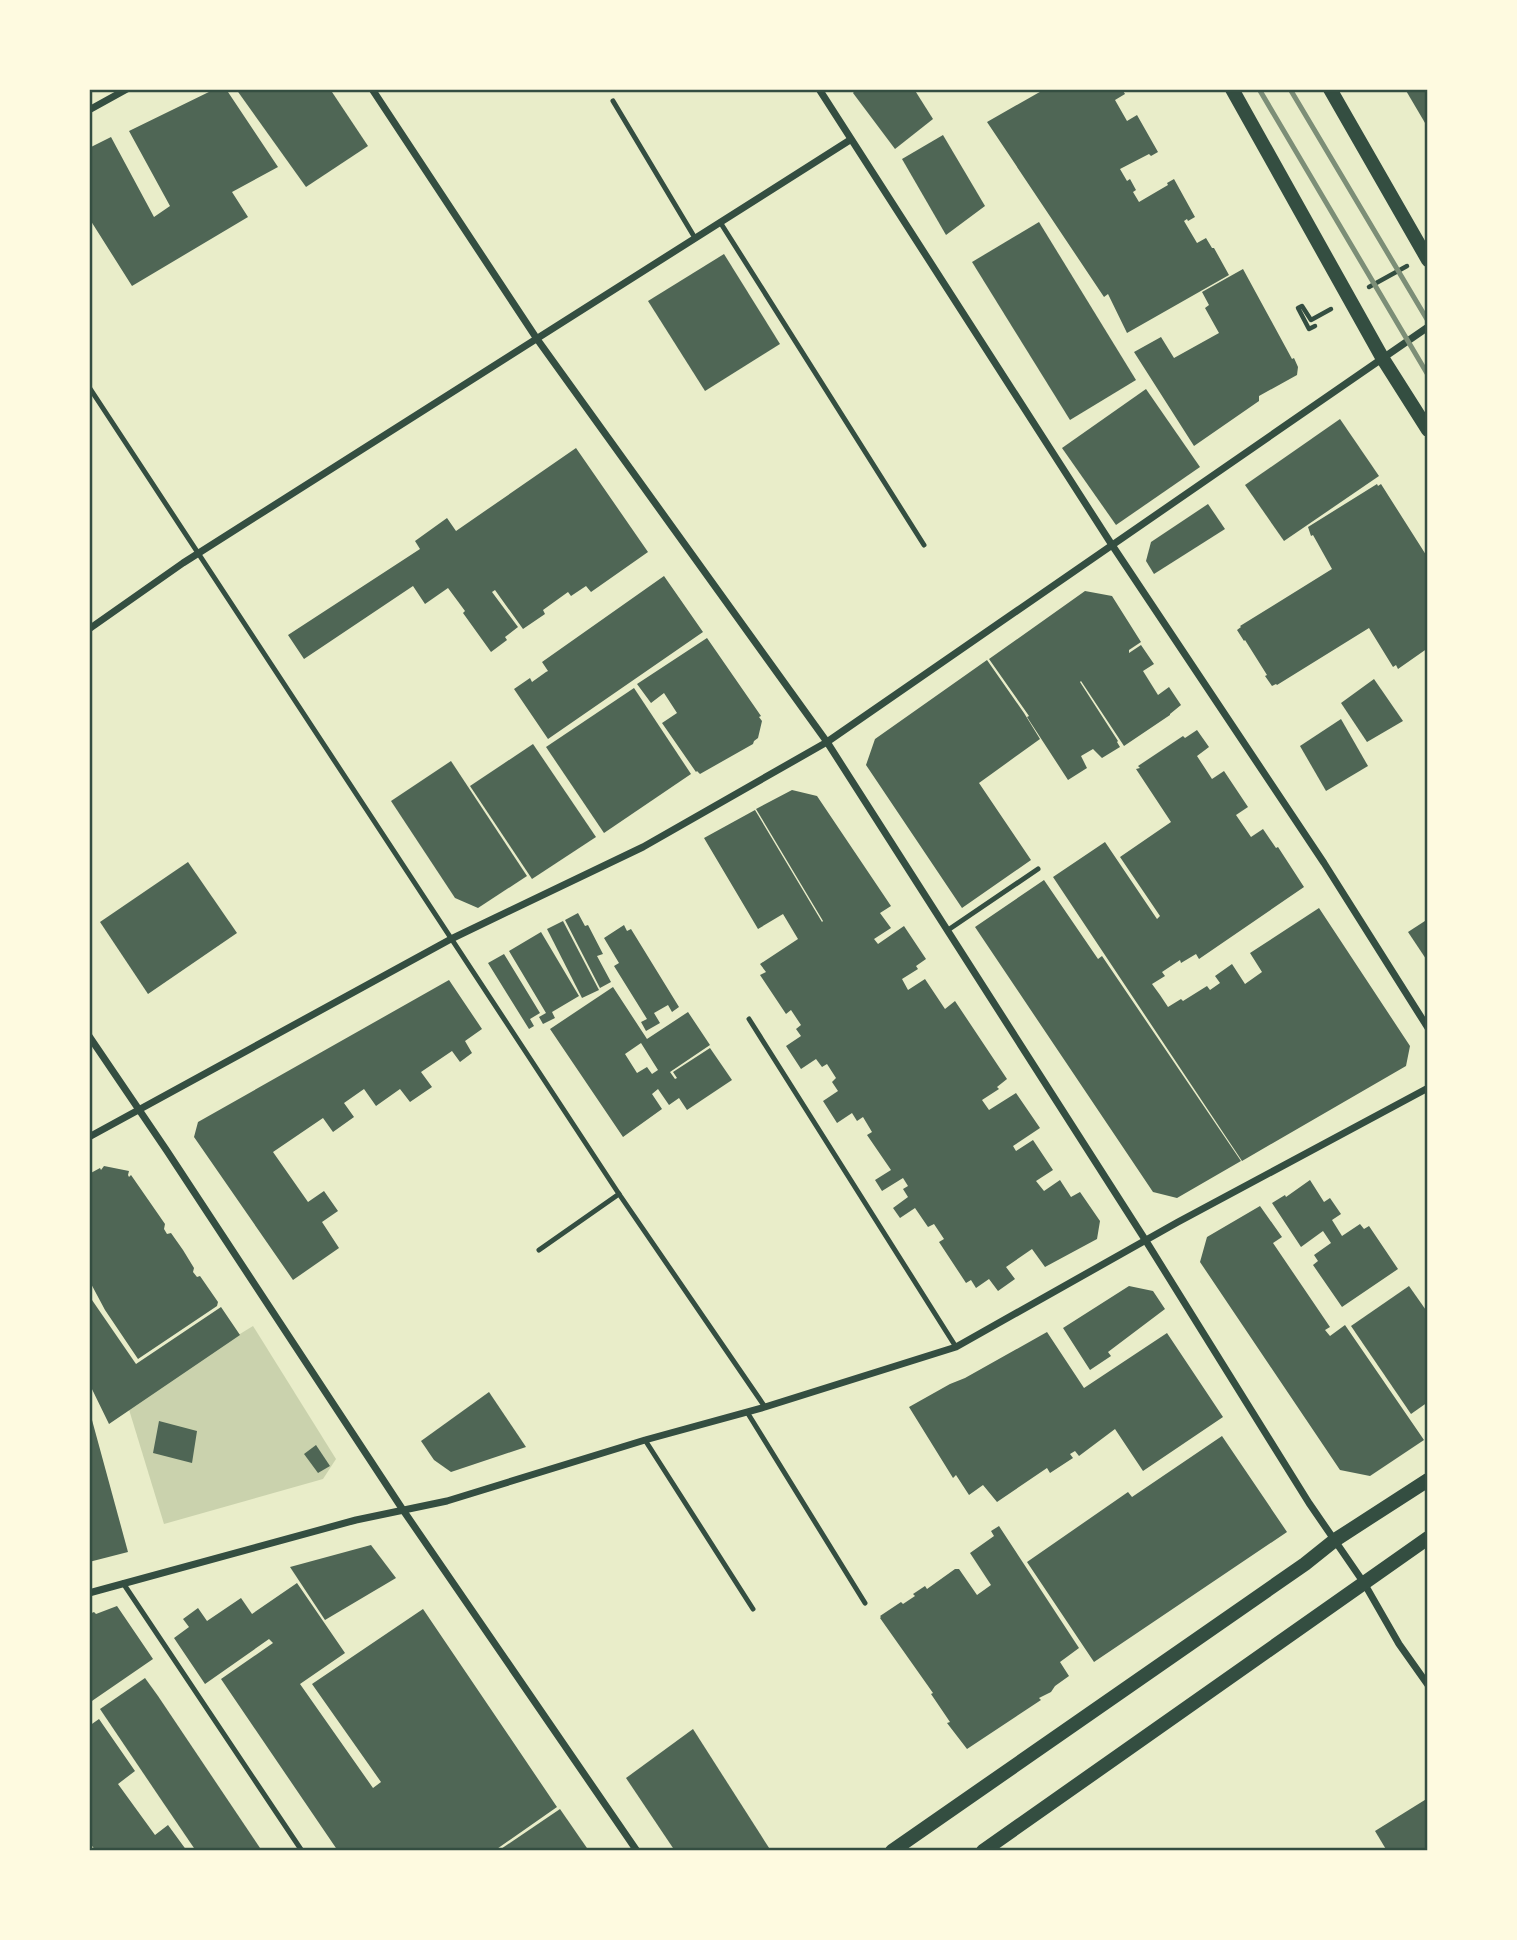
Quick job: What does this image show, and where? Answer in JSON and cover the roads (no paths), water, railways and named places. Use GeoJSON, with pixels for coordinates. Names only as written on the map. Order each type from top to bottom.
{"type":"FeatureCollection","features":[{"type":"Feature","properties":{"kind":"main road"},"geometry":{"type":"LineString","coordinates":[[1232,89],[1383,359],[1428,430]]}},
{"type":"Feature","properties":{"kind":"main road"},"geometry":{"type":"LineString","coordinates":[[1330,89],[1428,260]]}},
{"type":"Feature","properties":{"kind":"main road"},"geometry":{"type":"LineString","coordinates":[[892,1851],[1293,1572],[1335,1539],[1428,1480]]}},
{"type":"Feature","properties":{"kind":"main road"},"geometry":{"type":"LineString","coordinates":[[983,1851],[1428,1538]]}},
{"type":"Feature","properties":{"kind":"street"},"geometry":{"type":"LineString","coordinates":[[89,110],[127,89]]}},
{"type":"Feature","properties":{"kind":"street"},"geometry":{"type":"LineString","coordinates":[[372,89],[537,339],[827,742],[1146,1241],[1309,1503],[1364,1583],[1399,1644],[1428,1685]]}},
{"type":"Feature","properties":{"kind":"street"},"geometry":{"type":"LineString","coordinates":[[819,89],[1112,545],[1324,863],[1428,1028]]}},
{"type":"Feature","properties":{"kind":"street"},"geometry":{"type":"LineString","coordinates":[[89,629],[199,553],[850,140]]}},
{"type":"Feature","properties":{"kind":"street"},"geometry":{"type":"LineString","coordinates":[[89,1138],[451,939],[643,847],[827,742],[1428,327]]}},
{"type":"Feature","properties":{"kind":"street"},"geometry":{"type":"LineString","coordinates":[[89,1036],[403,1510],[637,1851]]}},
{"type":"Feature","properties":{"kind":"street"},"geometry":{"type":"LineString","coordinates":[[89,1593],[356,1520],[447,1501],[645,1440],[765,1407],[956,1347],[1428,1088]]}},
{"type":"Feature","properties":{"kind":"lane"},"geometry":{"type":"LineString","coordinates":[[614,100],[695,238]]}},
{"type":"Feature","properties":{"kind":"lane"},"geometry":{"type":"LineString","coordinates":[[720,222],[924,545]]}},
{"type":"Feature","properties":{"kind":"lane"},"geometry":{"type":"LineString","coordinates":[[89,387],[619,1194],[765,1407]]}},
{"type":"Feature","properties":{"kind":"lane"},"geometry":{"type":"LineString","coordinates":[[948,930],[1038,869]]}},
{"type":"Feature","properties":{"kind":"lane"},"geometry":{"type":"LineString","coordinates":[[749,1019],[956,1347]]}},
{"type":"Feature","properties":{"kind":"lane"},"geometry":{"type":"LineString","coordinates":[[539,1250],[619,1194]]}},
{"type":"Feature","properties":{"kind":"lane"},"geometry":{"type":"LineString","coordinates":[[747,1412],[865,1603]]}},
{"type":"Feature","properties":{"kind":"lane"},"geometry":{"type":"LineString","coordinates":[[645,1440],[753,1609]]}},
{"type":"Feature","properties":{"kind":"lane"},"geometry":{"type":"LineString","coordinates":[[124,1583],[302,1851]]}},
{"type":"Feature","properties":{"kind":"railway"},"geometry":{"type":"LineString","coordinates":[[1259,89],[1428,375]]}},
{"type":"Feature","properties":{"kind":"railway"},"geometry":{"type":"LineString","coordinates":[[1290,89],[1428,321]]}}]}
